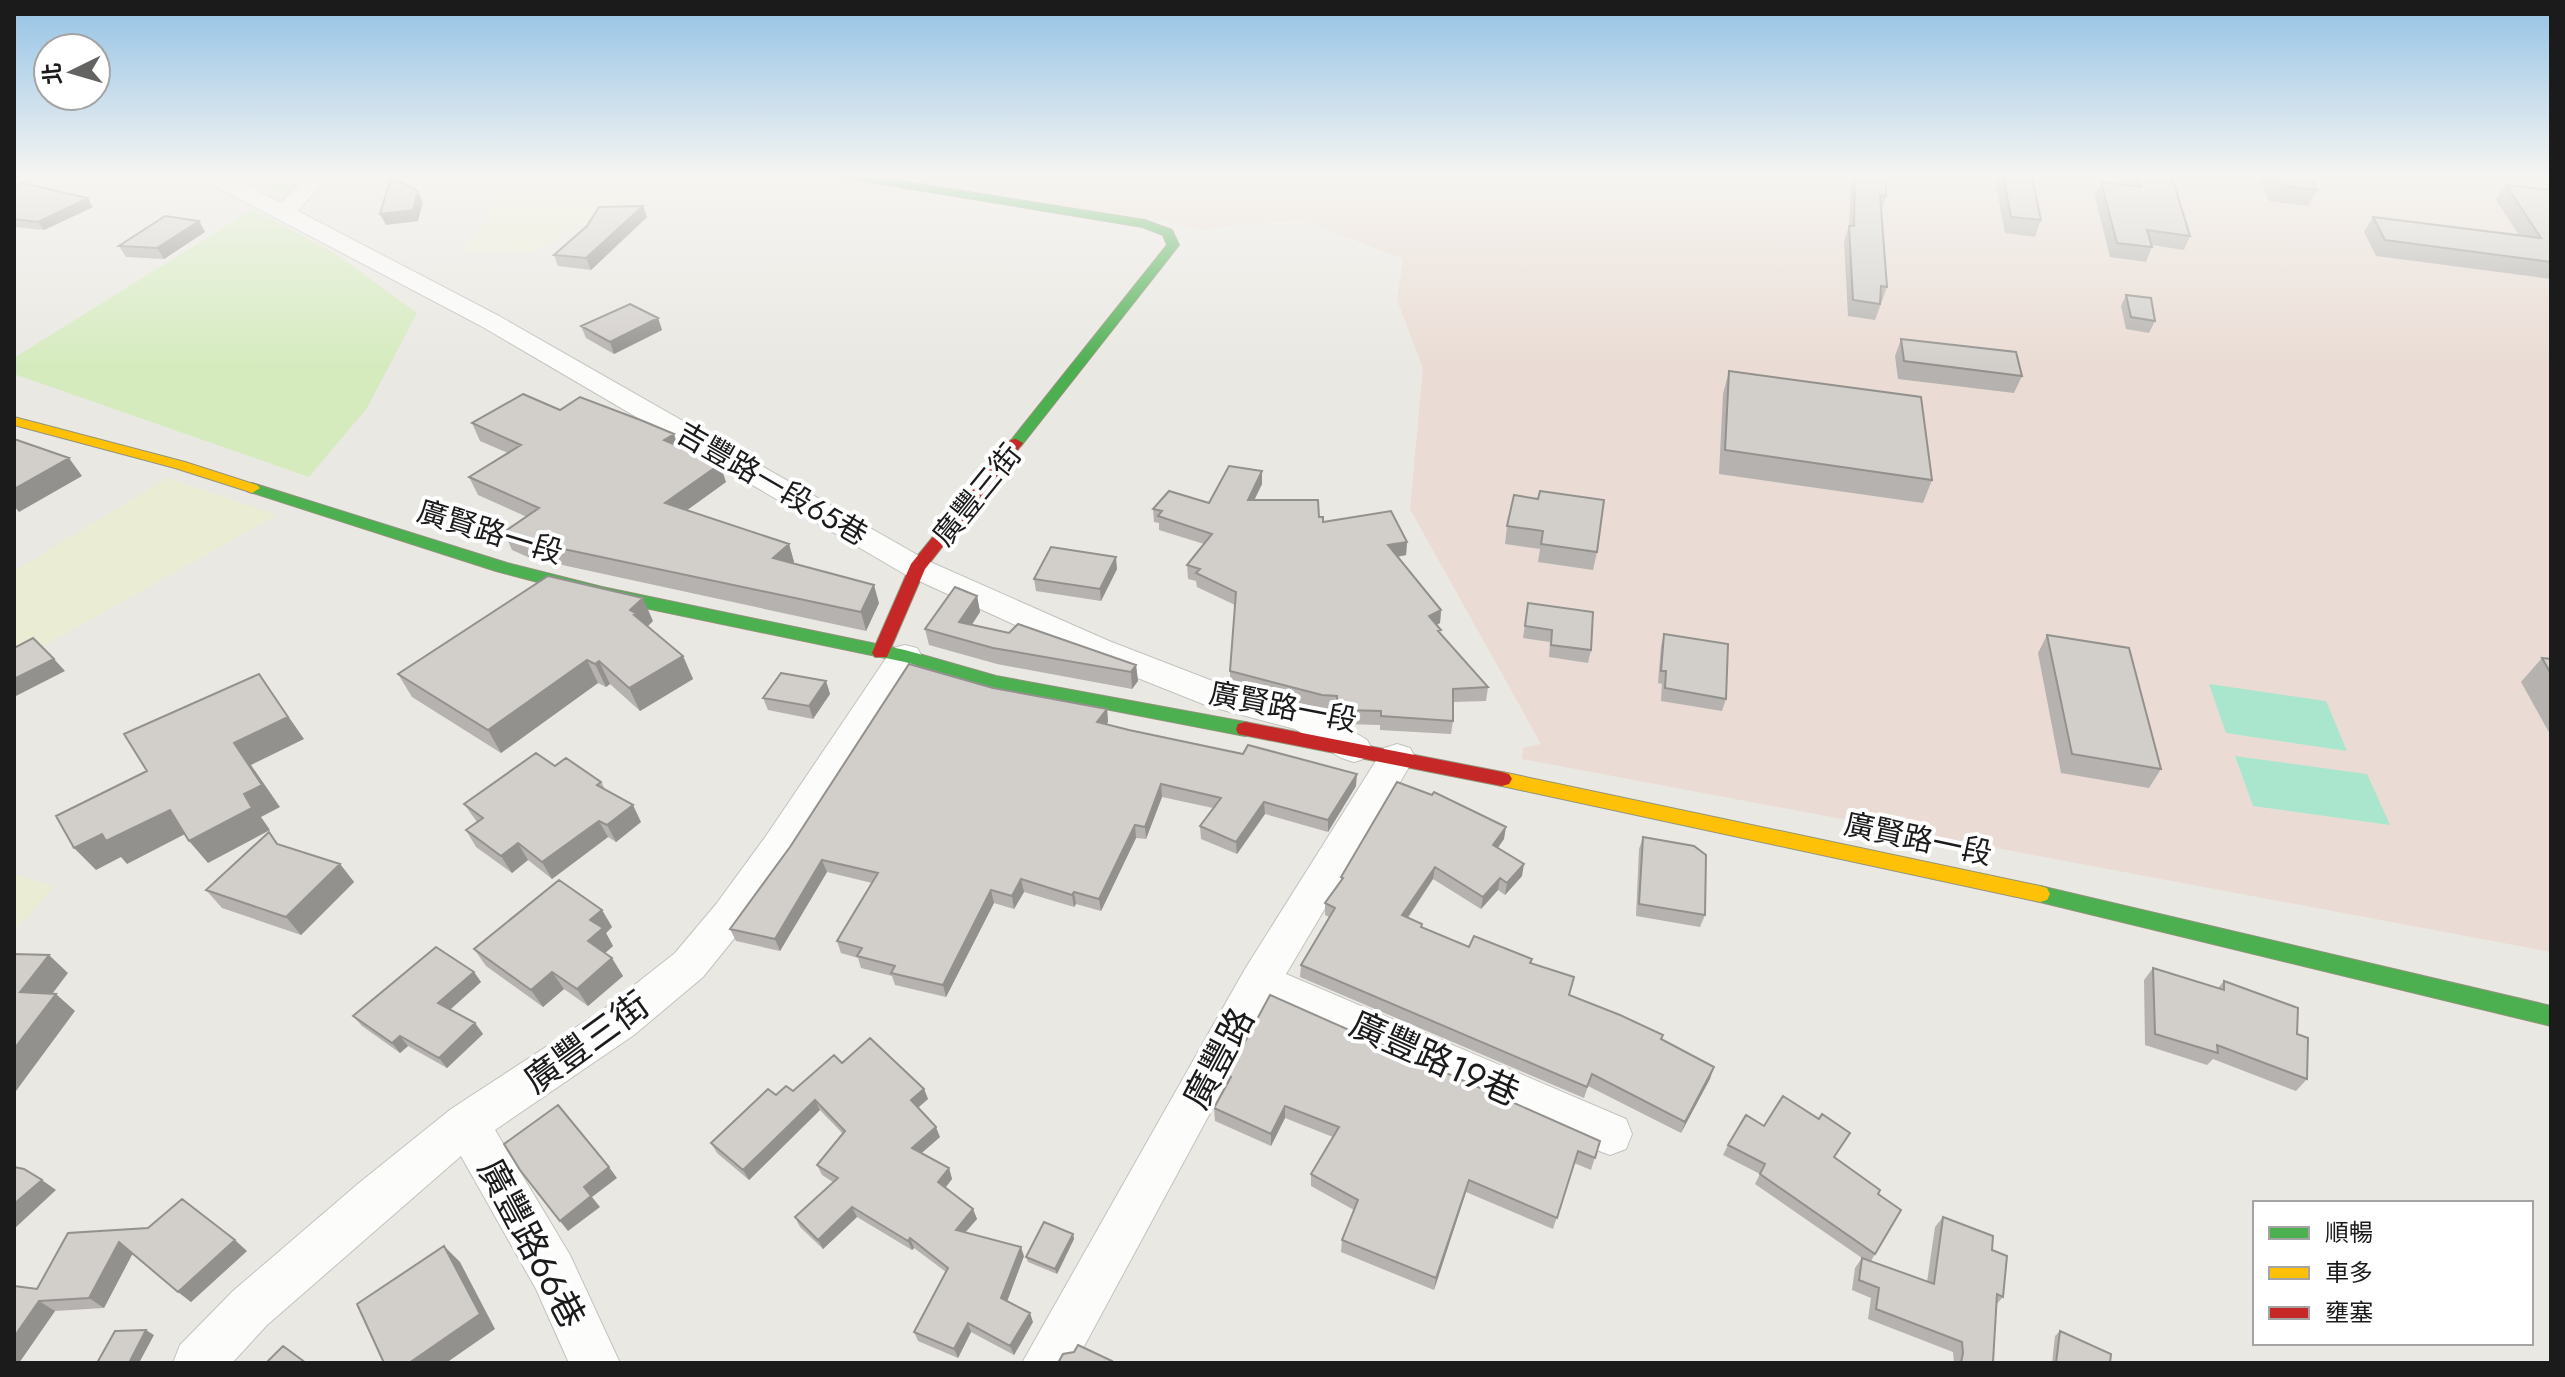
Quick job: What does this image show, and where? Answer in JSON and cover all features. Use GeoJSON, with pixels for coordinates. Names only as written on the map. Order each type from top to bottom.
{"type":"FeatureCollection","features":[{"type":"Feature","properties":{"kind":"street","name":"吉豐路一段65巷"},"geometry":{"type":"LineString","coordinates":[[337,238],[490,321],[917,568],[1097,649],[1220,697],[1306,719],[1354,749]]}},
{"type":"Feature","properties":{"kind":"street","name":"廣豐三街"},"geometry":{"type":"LineString","coordinates":[[198,1363],[250,1308],[467,1124],[619,1022],[689,965],[731,914],[779,847],[893,654],[917,568],[1173,245],[1170,238]]}},
{"type":"Feature","properties":{"kind":"street","name":"廣賢路一段"},"geometry":{"type":"LineString","coordinates":[[14,421],[180,465],[502,567],[602,593],[893,654],[996,682],[1397,757],[1983,881],[2551,1016]]}},
{"type":"Feature","properties":{"kind":"street","name":"廣豐路"},"geometry":{"type":"LineString","coordinates":[[1047,1363],[1215,1067],[1260,981],[1397,757]]}},
{"type":"Feature","properties":{"kind":"street","name":"廣豐路19巷"},"geometry":{"type":"LineString","coordinates":[[1260,981],[1610,1134]]}},
{"type":"Feature","properties":{"kind":"street","name":"廣豐路66巷"},"geometry":{"type":"LineString","coordinates":[[467,1124],[553,1272],[595,1363]]}},
{"type":"Feature","properties":{"kind":"shaded area"},"geometry":{"type":"Polygon","coordinates":[[[1350,238],[2551,238],[2551,952],[1522,759],[1523,748],[1541,744],[1410,509],[1423,368],[1397,300],[1403,259],[1350,238]]]}},
{"type":"Feature","properties":{"kind":"green space"},"geometry":{"type":"Polygon","coordinates":[[[206,238],[307,238],[336,254],[417,313],[367,408],[309,477],[14,374],[14,358],[206,238]]]}},
{"type":"Feature","properties":{"kind":"green space"},"geometry":{"type":"Polygon","coordinates":[[[472,238],[557,238],[534,251],[463,252],[472,238]]]}},
{"type":"Feature","properties":{"kind":"green space"},"geometry":{"type":"Polygon","coordinates":[[[168,478],[277,515],[26,656],[14,658],[14,571],[168,478]]]}},
{"type":"Feature","properties":{"kind":"green space"},"geometry":{"type":"Polygon","coordinates":[[[2209,684],[2326,701],[2347,751],[2226,733],[2209,684]]]}},
{"type":"Feature","properties":{"kind":"green space"},"geometry":{"type":"Polygon","coordinates":[[[2235,756],[2367,774],[2390,825],[2253,806],[2235,756]]]}},
{"type":"Feature","properties":{"kind":"green space"},"geometry":{"type":"Polygon","coordinates":[[[14,874],[54,887],[14,931],[14,874]]]}},
{"type":"Feature","properties":{"kind":"building"},"geometry":{"type":"Polygon","coordinates":[[[131,238],[172,238],[157,248],[119,246],[131,238]]]}},
{"type":"Feature","properties":{"kind":"building"},"geometry":{"type":"Polygon","coordinates":[[[573,238],[608,238],[586,258],[554,255],[573,238]]]}},
{"type":"Feature","properties":{"kind":"building"},"geometry":{"type":"Polygon","coordinates":[[[1850,238],[1883,238],[1887,287],[1881,286],[1880,304],[1853,300],[1850,238]]]}},
{"type":"Feature","properties":{"kind":"building"},"geometry":{"type":"Polygon","coordinates":[[[2116,238],[2149,238],[2152,247],[2117,243],[2116,238]]]}},
{"type":"Feature","properties":{"kind":"building"},"geometry":{"type":"Polygon","coordinates":[[[2551,238],[2551,262],[2385,240],[2551,238]]]}},
{"type":"Feature","properties":{"kind":"building"},"geometry":{"type":"Polygon","coordinates":[[[2126,295],[2151,298],[2155,321],[2131,317],[2126,295]]]}},
{"type":"Feature","properties":{"kind":"building"},"geometry":{"type":"Polygon","coordinates":[[[630,304],[658,318],[610,342],[581,326],[630,304]]]}},
{"type":"Feature","properties":{"kind":"building"},"geometry":{"type":"Polygon","coordinates":[[[1901,339],[2016,352],[2022,376],[1904,361],[1901,339]]]}},
{"type":"Feature","properties":{"kind":"building"},"geometry":{"type":"Polygon","coordinates":[[[1729,371],[1921,397],[1932,480],[1725,450],[1729,371]]]}},
{"type":"Feature","properties":{"kind":"building"},"geometry":{"type":"Polygon","coordinates":[[[523,394],[560,410],[580,397],[674,434],[664,440],[720,464],[665,503],[789,544],[773,558],[874,585],[861,612],[521,540],[504,532],[539,508],[469,477],[521,445],[472,423],[523,394]]]}},
{"type":"Feature","properties":{"kind":"building"},"geometry":{"type":"Polygon","coordinates":[[[14,439],[69,458],[14,489],[14,439]]]}},
{"type":"Feature","properties":{"kind":"building"},"geometry":{"type":"Polygon","coordinates":[[[1229,466],[1262,471],[1248,500],[1318,500],[1319,517],[1323,517],[1323,522],[1391,511],[1407,542],[1388,545],[1441,610],[1429,616],[1441,630],[1438,631],[1488,687],[1453,689],[1453,721],[1381,716],[1381,711],[1347,710],[1337,704],[1337,696],[1322,695],[1230,671],[1236,592],[1196,573],[1200,569],[1187,565],[1212,534],[1158,516],[1162,511],[1153,509],[1169,491],[1209,503],[1229,466]]]}},
{"type":"Feature","properties":{"kind":"building"},"geometry":{"type":"Polygon","coordinates":[[[1540,491],[1604,500],[1597,552],[1541,544],[1543,531],[1507,526],[1514,495],[1538,499],[1540,491]]]}},
{"type":"Feature","properties":{"kind":"building"},"geometry":{"type":"Polygon","coordinates":[[[1051,547],[1116,557],[1100,589],[1034,579],[1051,547]]]}},
{"type":"Feature","properties":{"kind":"building"},"geometry":{"type":"Polygon","coordinates":[[[548,576],[643,598],[630,610],[683,656],[629,688],[599,661],[595,664],[587,660],[488,730],[398,674],[548,576]]]}},
{"type":"Feature","properties":{"kind":"building"},"geometry":{"type":"Polygon","coordinates":[[[955,587],[977,596],[959,622],[1009,633],[1018,624],[1136,665],[1131,672],[993,648],[925,629],[955,587]]]}},
{"type":"Feature","properties":{"kind":"building"},"geometry":{"type":"Polygon","coordinates":[[[1528,603],[1593,612],[1591,650],[1551,645],[1552,630],[1525,626],[1528,603]]]}},
{"type":"Feature","properties":{"kind":"building"},"geometry":{"type":"Polygon","coordinates":[[[1664,634],[1728,644],[1726,699],[1665,688],[1666,671],[1661,671],[1664,634]]]}},
{"type":"Feature","properties":{"kind":"building"},"geometry":{"type":"Polygon","coordinates":[[[2047,635],[2129,648],[2161,769],[2072,754],[2047,635]]]}},
{"type":"Feature","properties":{"kind":"building"},"geometry":{"type":"Polygon","coordinates":[[[33,638],[54,659],[14,679],[14,648],[33,638]]]}},
{"type":"Feature","properties":{"kind":"building"},"geometry":{"type":"Polygon","coordinates":[[[2542,658],[2551,659],[2551,674],[2542,658]]]}},
{"type":"Feature","properties":{"kind":"building"},"geometry":{"type":"Polygon","coordinates":[[[909,664],[993,688],[1107,709],[1097,722],[1129,730],[1243,754],[1248,745],[1357,774],[1328,820],[1264,802],[1236,842],[1200,826],[1221,798],[1161,784],[1145,827],[1135,825],[1099,899],[1074,892],[1072,895],[1021,879],[1012,896],[991,890],[943,985],[891,973],[895,966],[857,956],[862,948],[837,941],[878,873],[822,860],[775,939],[730,929],[790,847],[909,664]]]}},
{"type":"Feature","properties":{"kind":"building"},"geometry":{"type":"Polygon","coordinates":[[[781,673],[826,681],[809,706],[763,698],[781,673]]]}},
{"type":"Feature","properties":{"kind":"building"},"geometry":{"type":"Polygon","coordinates":[[[259,674],[288,717],[234,743],[262,785],[244,794],[252,808],[189,841],[170,810],[106,841],[102,834],[74,848],[56,816],[147,771],[124,734],[259,674]]]}},
{"type":"Feature","properties":{"kind":"building"},"geometry":{"type":"Polygon","coordinates":[[[536,753],[555,766],[566,758],[601,782],[597,785],[633,805],[607,825],[599,821],[542,862],[518,843],[501,856],[466,830],[483,818],[464,804],[536,753]]]}},
{"type":"Feature","properties":{"kind":"building"},"geometry":{"type":"Polygon","coordinates":[[[1397,782],[1432,795],[1434,792],[1506,827],[1493,845],[1524,864],[1507,883],[1500,878],[1483,897],[1435,867],[1402,915],[1422,924],[1421,927],[1469,947],[1474,936],[1532,959],[1530,963],[1574,977],[1569,995],[1663,1035],[1661,1039],[1714,1067],[1685,1122],[1592,1074],[1587,1087],[1301,965],[1335,908],[1325,903],[1343,878],[1397,782]]]}},
{"type":"Feature","properties":{"kind":"building"},"geometry":{"type":"Polygon","coordinates":[[[269,832],[277,844],[340,864],[286,917],[206,890],[269,832]]]}},
{"type":"Feature","properties":{"kind":"building"},"geometry":{"type":"Polygon","coordinates":[[[1643,837],[1694,846],[1706,855],[1705,915],[1639,904],[1643,837]]]}},
{"type":"Feature","properties":{"kind":"building"},"geometry":{"type":"Polygon","coordinates":[[[559,880],[602,910],[590,920],[603,928],[588,941],[612,958],[577,989],[552,972],[531,990],[474,949],[559,880]]]}},
{"type":"Feature","properties":{"kind":"building"},"geometry":{"type":"Polygon","coordinates":[[[436,947],[474,972],[438,1003],[475,1023],[439,1058],[400,1036],[392,1043],[353,1016],[436,947]]]}},
{"type":"Feature","properties":{"kind":"building"},"geometry":{"type":"Polygon","coordinates":[[[14,954],[49,955],[20,992],[56,994],[14,1049],[14,954]]]}},
{"type":"Feature","properties":{"kind":"building"},"geometry":{"type":"Polygon","coordinates":[[[2153,968],[2224,990],[2224,981],[2298,1008],[2297,1034],[2308,1038],[2307,1079],[2217,1045],[2218,1053],[2155,1034],[2153,968]]]}},
{"type":"Feature","properties":{"kind":"building"},"geometry":{"type":"Polygon","coordinates":[[[1270,995],[1600,1141],[1595,1158],[1578,1151],[1557,1218],[1469,1180],[1436,1278],[1342,1240],[1358,1200],[1311,1174],[1339,1127],[1285,1106],[1271,1134],[1214,1108],[1231,1077],[1227,1075],[1270,995]]]}},
{"type":"Feature","properties":{"kind":"building"},"geometry":{"type":"Polygon","coordinates":[[[870,1038],[924,1089],[911,1100],[936,1127],[912,1148],[949,1168],[938,1182],[973,1209],[956,1230],[1021,1247],[1001,1298],[1030,1313],[1010,1346],[968,1323],[954,1349],[914,1332],[948,1268],[910,1238],[908,1241],[852,1207],[818,1240],[795,1217],[838,1178],[817,1165],[845,1131],[815,1100],[743,1170],[711,1143],[768,1089],[776,1095],[786,1086],[793,1091],[834,1055],[842,1063],[870,1038]]]}},
{"type":"Feature","properties":{"kind":"building"},"geometry":{"type":"Polygon","coordinates":[[[1783,1096],[1819,1119],[1822,1114],[1850,1133],[1834,1157],[1880,1190],[1878,1194],[1901,1210],[1875,1254],[1760,1174],[1765,1164],[1728,1145],[1746,1115],[1764,1126],[1783,1096]]]}},
{"type":"Feature","properties":{"kind":"building"},"geometry":{"type":"Polygon","coordinates":[[[558,1105],[609,1167],[584,1187],[591,1196],[560,1221],[504,1144],[558,1105]]]}},
{"type":"Feature","properties":{"kind":"building"},"geometry":{"type":"Polygon","coordinates":[[[14,1167],[42,1180],[14,1204],[14,1167]]]}},
{"type":"Feature","properties":{"kind":"building"},"geometry":{"type":"Polygon","coordinates":[[[182,1199],[235,1240],[178,1292],[119,1242],[89,1298],[39,1301],[14,1337],[14,1286],[37,1289],[68,1233],[148,1228],[182,1199]]]}},
{"type":"Feature","properties":{"kind":"building"},"geometry":{"type":"Polygon","coordinates":[[[1943,1217],[1993,1236],[1992,1250],[2007,1256],[2003,1297],[1997,1294],[1995,1363],[1961,1363],[1962,1342],[1876,1309],[1879,1288],[1859,1280],[1862,1258],[1934,1284],[1943,1217]]]}},
{"type":"Feature","properties":{"kind":"building"},"geometry":{"type":"Polygon","coordinates":[[[1044,1222],[1073,1234],[1055,1269],[1026,1257],[1044,1222]]]}},
{"type":"Feature","properties":{"kind":"building"},"geometry":{"type":"Polygon","coordinates":[[[444,1246],[480,1314],[409,1363],[384,1363],[357,1304],[444,1246]]]}},
{"type":"Feature","properties":{"kind":"building"},"geometry":{"type":"Polygon","coordinates":[[[146,1330],[129,1363],[97,1363],[115,1331],[146,1330]]]}},
{"type":"Feature","properties":{"kind":"building"},"geometry":{"type":"Polygon","coordinates":[[[2060,1331],[2111,1354],[2110,1363],[2056,1363],[2060,1331]]]}},
{"type":"Feature","properties":{"kind":"building"},"geometry":{"type":"Polygon","coordinates":[[[1078,1345],[1111,1363],[1058,1363],[1063,1354],[1074,1352],[1078,1345]]]}},
{"type":"Feature","properties":{"kind":"building"},"geometry":{"type":"Polygon","coordinates":[[[283,1346],[306,1363],[266,1363],[283,1346]]]}},
{"type":"Feature","properties":{"kind":"traffic: fast"},"geometry":{"type":"LineString","coordinates":[[1016,443],[1173,245],[1170,238]]}},
{"type":"Feature","properties":{"kind":"traffic: fast"},"geometry":{"type":"LineString","coordinates":[[252,488],[502,567],[602,593],[905,656],[996,682],[1245,729]]}},
{"type":"Feature","properties":{"kind":"traffic: fast"},"geometry":{"type":"LineString","coordinates":[[2040,894],[2551,1016]]}},
{"type":"Feature","properties":{"kind":"traffic: slow"},"geometry":{"type":"LineString","coordinates":[[14,421],[180,465],[252,488]]}},
{"type":"Feature","properties":{"kind":"traffic: slow"},"geometry":{"type":"LineString","coordinates":[[1502,779],[2040,894]]}},
{"type":"Feature","properties":{"kind":"traffic: jam"},"geometry":{"type":"LineString","coordinates":[[881,653],[917,568],[1016,443]]}},
{"type":"Feature","properties":{"kind":"traffic: jam"},"geometry":{"type":"LineString","coordinates":[[1245,729],[1502,779]]}}]}
